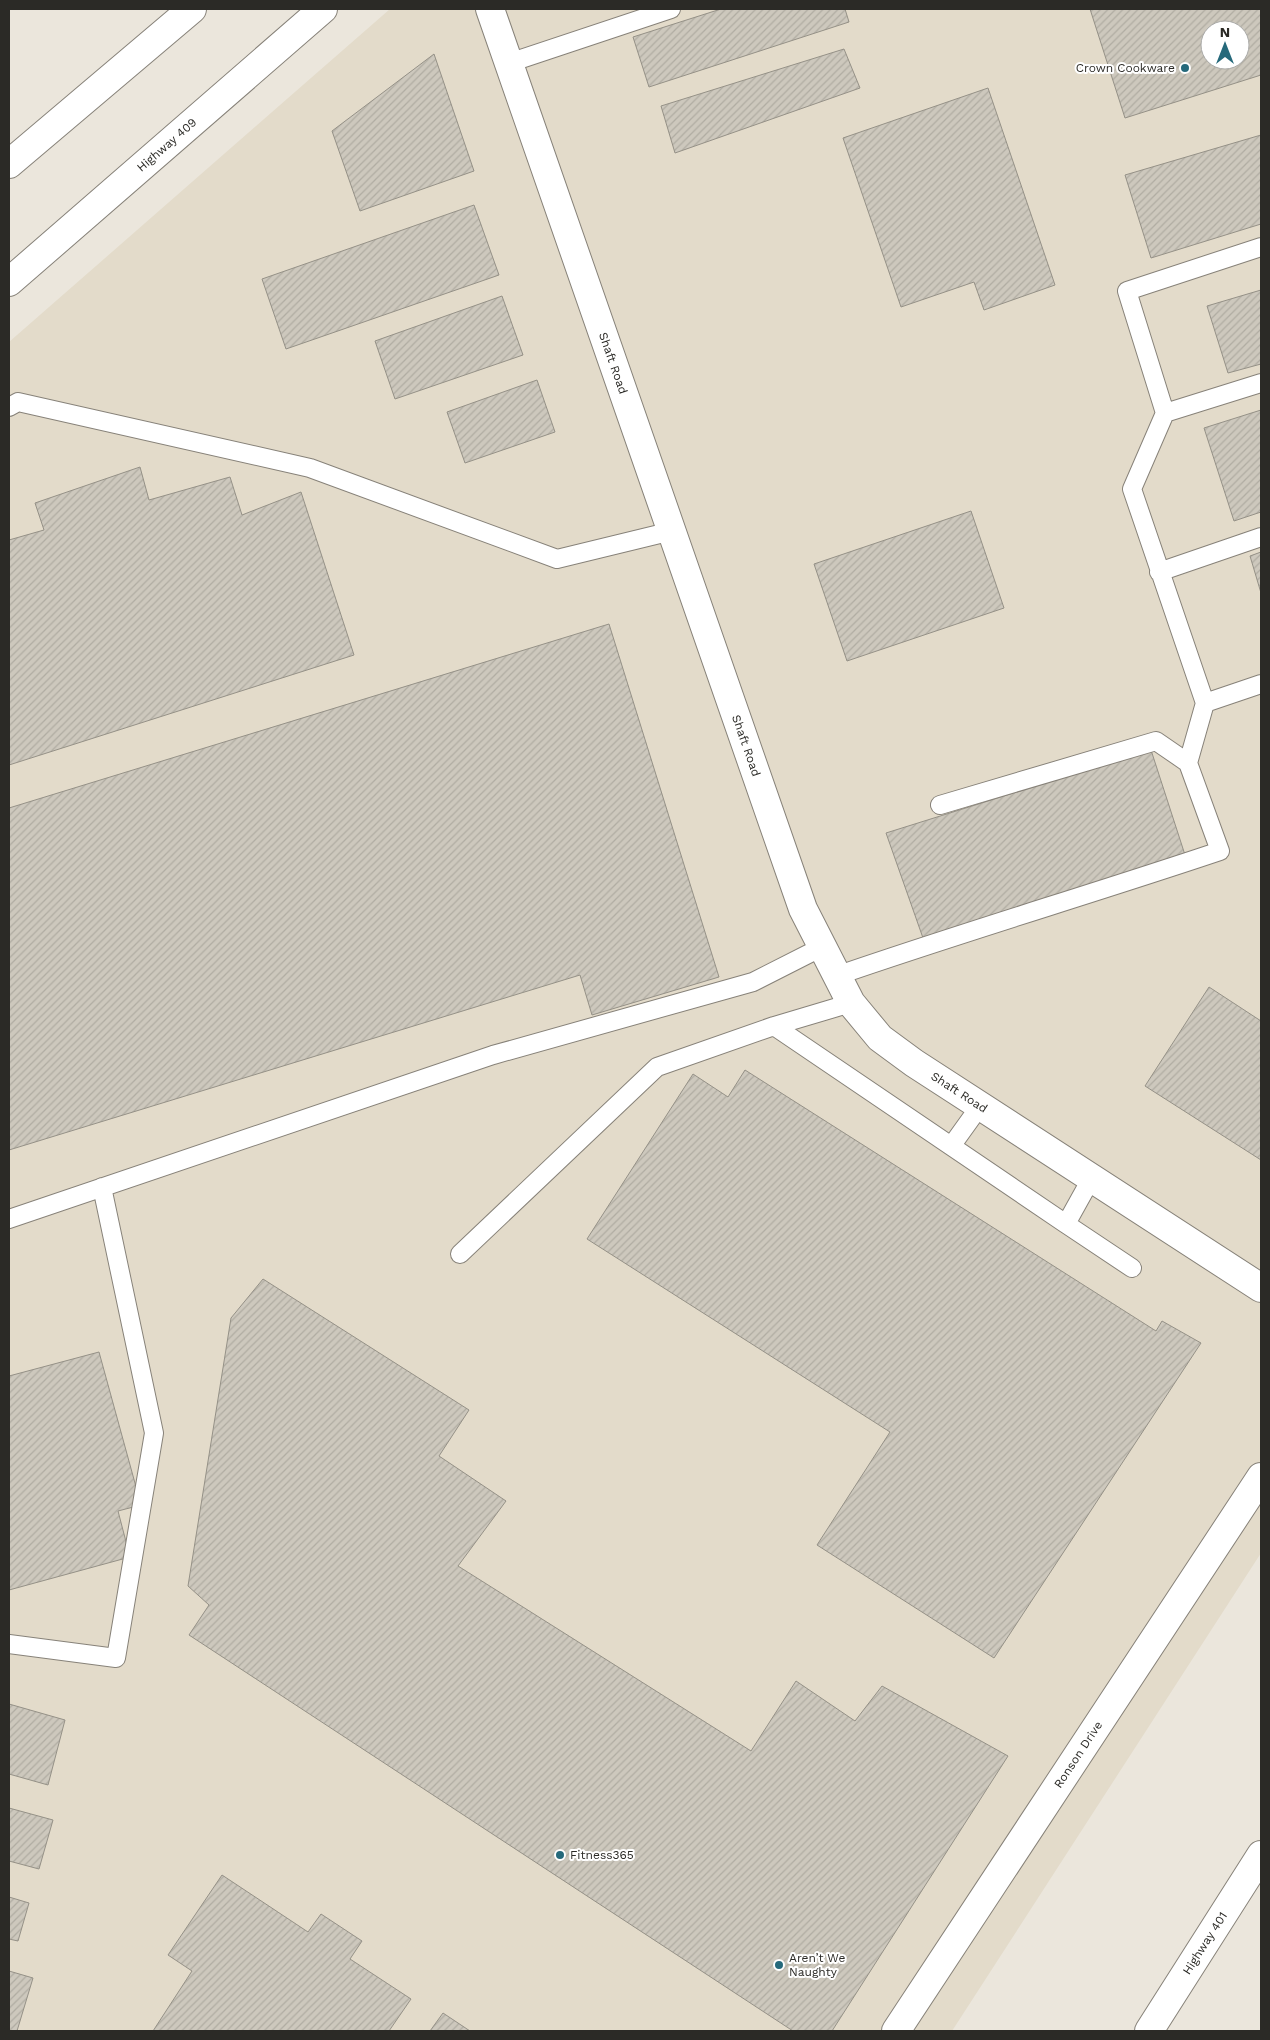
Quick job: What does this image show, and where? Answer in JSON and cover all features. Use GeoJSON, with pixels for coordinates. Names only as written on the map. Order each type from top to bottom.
{"type":"FeatureCollection","features":[{"type":"Feature","properties":{"kind":"main road"},"geometry":{"type":"LineString","coordinates":[[9,164],[192,9]]}},
{"type":"Feature","properties":{"kind":"main road","name":"Highway 409"},"geometry":{"type":"LineString","coordinates":[[9,282],[323,9]]}},
{"type":"Feature","properties":{"kind":"main road","name":"Shaft Road"},"geometry":{"type":"LineString","coordinates":[[490,9],[803,908],[851,1003],[880,1038],[914,1063],[1261,1288]]}},
{"type":"Feature","properties":{"kind":"main road","name":"Ronson Drive"},"geometry":{"type":"LineString","coordinates":[[896,2031],[1261,1477]]}},
{"type":"Feature","properties":{"kind":"main road","name":"Highway 401"},"geometry":{"type":"LineString","coordinates":[[1149,2031],[1261,1855]]}},
{"type":"Feature","properties":{"kind":"lane"},"geometry":{"type":"LineString","coordinates":[[509,63],[671,9]]}},
{"type":"Feature","properties":{"kind":"lane"},"geometry":{"type":"LineString","coordinates":[[1188,763],[1205,703],[1132,489],[1165,413],[1127,291],[1261,247]]}},
{"type":"Feature","properties":{"kind":"lane"},"geometry":{"type":"LineString","coordinates":[[1165,413],[1261,383]]}},
{"type":"Feature","properties":{"kind":"lane"},"geometry":{"type":"LineString","coordinates":[[9,407],[18,402],[310,468],[557,559],[672,531]]}},
{"type":"Feature","properties":{"kind":"lane"},"geometry":{"type":"LineString","coordinates":[[1160,572],[1261,537]]}},
{"type":"Feature","properties":{"kind":"lane"},"geometry":{"type":"LineString","coordinates":[[1205,703],[1261,684]]}},
{"type":"Feature","properties":{"kind":"lane"},"geometry":{"type":"LineString","coordinates":[[836,976],[945,938],[1121,884],[1220,851],[1188,763],[1156,741],[940,805]]}},
{"type":"Feature","properties":{"kind":"lane"},"geometry":{"type":"LineString","coordinates":[[9,1219],[493,1055],[753,982],[822,947]]}},
{"type":"Feature","properties":{"kind":"lane"},"geometry":{"type":"LineString","coordinates":[[460,1254],[657,1067],[774,1026],[851,1003]]}},
{"type":"Feature","properties":{"kind":"lane"},"geometry":{"type":"LineString","coordinates":[[774,1026],[1132,1268]]}},
{"type":"Feature","properties":{"kind":"lane"},"geometry":{"type":"LineString","coordinates":[[952,1145],[980,1106]]}},
{"type":"Feature","properties":{"kind":"lane"},"geometry":{"type":"LineString","coordinates":[[1066,1224],[1091,1179]]}},
{"type":"Feature","properties":{"kind":"lane"},"geometry":{"type":"LineString","coordinates":[[9,1644],[116,1658],[154,1433],[102,1187]]}},
{"type":"Feature","properties":{"kind":"shaded area"},"geometry":{"type":"Polygon","coordinates":[[[390,9],[1261,9],[1261,1553],[952,2031],[9,2031],[9,342],[390,9]]]}},
{"type":"Feature","properties":{"kind":"building"},"geometry":{"type":"Polygon","coordinates":[[[721,9],[845,9],[849,22],[649,87],[633,37],[721,9]]]}},
{"type":"Feature","properties":{"kind":"building","name":"Crown Cookware"},"geometry":{"type":"Polygon","coordinates":[[[1090,9],[1261,9],[1261,75],[1125,118],[1090,9]]]}},
{"type":"Feature","properties":{"kind":"building"},"geometry":{"type":"Polygon","coordinates":[[[844,49],[860,88],[675,153],[661,106],[844,49]]]}},
{"type":"Feature","properties":{"kind":"building"},"geometry":{"type":"Polygon","coordinates":[[[434,54],[474,171],[360,211],[332,131],[434,54]]]}},
{"type":"Feature","properties":{"kind":"building"},"geometry":{"type":"Polygon","coordinates":[[[988,88],[1055,285],[984,310],[974,282],[901,307],[843,138],[988,88]]]}},
{"type":"Feature","properties":{"kind":"building"},"geometry":{"type":"Polygon","coordinates":[[[1261,135],[1261,224],[1151,258],[1125,175],[1261,135]]]}},
{"type":"Feature","properties":{"kind":"building"},"geometry":{"type":"Polygon","coordinates":[[[474,205],[499,275],[286,349],[262,279],[474,205]]]}},
{"type":"Feature","properties":{"kind":"building"},"geometry":{"type":"Polygon","coordinates":[[[1261,290],[1261,364],[1228,373],[1207,306],[1261,290]]]}},
{"type":"Feature","properties":{"kind":"building"},"geometry":{"type":"Polygon","coordinates":[[[502,296],[523,355],[395,399],[375,341],[502,296]]]}},
{"type":"Feature","properties":{"kind":"building"},"geometry":{"type":"Polygon","coordinates":[[[537,380],[555,432],[465,463],[447,412],[537,380]]]}},
{"type":"Feature","properties":{"kind":"building"},"geometry":{"type":"Polygon","coordinates":[[[1261,410],[1261,512],[1234,521],[1204,428],[1261,410]]]}},
{"type":"Feature","properties":{"kind":"building"},"geometry":{"type":"Polygon","coordinates":[[[140,467],[149,500],[230,477],[242,515],[301,492],[354,655],[9,765],[9,540],[44,530],[35,503],[140,467]]]}},
{"type":"Feature","properties":{"kind":"building"},"geometry":{"type":"Polygon","coordinates":[[[971,511],[1004,608],[847,661],[814,564],[971,511]]]}},
{"type":"Feature","properties":{"kind":"building"},"geometry":{"type":"Polygon","coordinates":[[[1261,552],[1261,593],[1250,556],[1261,552]]]}},
{"type":"Feature","properties":{"kind":"building"},"geometry":{"type":"Polygon","coordinates":[[[609,624],[719,977],[592,1015],[580,975],[9,1150],[9,808],[609,624]]]}},
{"type":"Feature","properties":{"kind":"building"},"geometry":{"type":"Polygon","coordinates":[[[1151,750],[1186,858],[923,938],[886,833],[1151,750]]]}},
{"type":"Feature","properties":{"kind":"building"},"geometry":{"type":"Polygon","coordinates":[[[1209,987],[1261,1021],[1261,1160],[1145,1086],[1209,987]]]}},
{"type":"Feature","properties":{"kind":"building"},"geometry":{"type":"Polygon","coordinates":[[[745,1070],[1156,1331],[1162,1321],[1201,1343],[994,1658],[817,1545],[890,1432],[587,1239],[693,1074],[728,1097],[745,1070]]]}},
{"type":"Feature","properties":{"kind":"building"},"geometry":{"type":"Polygon","coordinates":[[[263,1279],[469,1410],[439,1456],[506,1501],[458,1566],[751,1751],[796,1681],[855,1721],[882,1686],[1008,1756],[832,2031],[793,2031],[189,1635],[209,1605],[188,1586],[231,1318],[263,1279]]]}},
{"type":"Feature","properties":{"kind":"building"},"geometry":{"type":"Polygon","coordinates":[[[99,1352],[141,1505],[118,1511],[130,1557],[9,1590],[9,1376],[99,1352]]]}},
{"type":"Feature","properties":{"kind":"building"},"geometry":{"type":"Polygon","coordinates":[[[9,1704],[65,1720],[48,1785],[9,1774],[9,1704]]]}},
{"type":"Feature","properties":{"kind":"building"},"geometry":{"type":"Polygon","coordinates":[[[9,1808],[53,1820],[39,1869],[9,1861],[9,1808]]]}},
{"type":"Feature","properties":{"kind":"building"},"geometry":{"type":"Polygon","coordinates":[[[222,1875],[308,1932],[321,1914],[362,1941],[350,1959],[411,1999],[389,2031],[153,2031],[192,1971],[168,1955],[222,1875]]]}},
{"type":"Feature","properties":{"kind":"building"},"geometry":{"type":"Polygon","coordinates":[[[9,1897],[29,1903],[18,1941],[9,1939],[9,1897]]]}},
{"type":"Feature","properties":{"kind":"building"},"geometry":{"type":"Polygon","coordinates":[[[9,1971],[33,1978],[17,2031],[9,2031],[9,1971]]]}},
{"type":"Feature","properties":{"kind":"building"},"geometry":{"type":"Polygon","coordinates":[[[443,2013],[470,2031],[430,2031],[443,2013]]]}},
{"type":"Feature","properties":{"kind":"place","name":"Crown Cookware"},"geometry":{"type":"Point","coordinates":[1185,68]}},
{"type":"Feature","properties":{"kind":"place","name":"Fitness365"},"geometry":{"type":"Point","coordinates":[560,1855]}},
{"type":"Feature","properties":{"kind":"place","name":"Aren’t We Naughty"},"geometry":{"type":"Point","coordinates":[779,1965]}}]}
